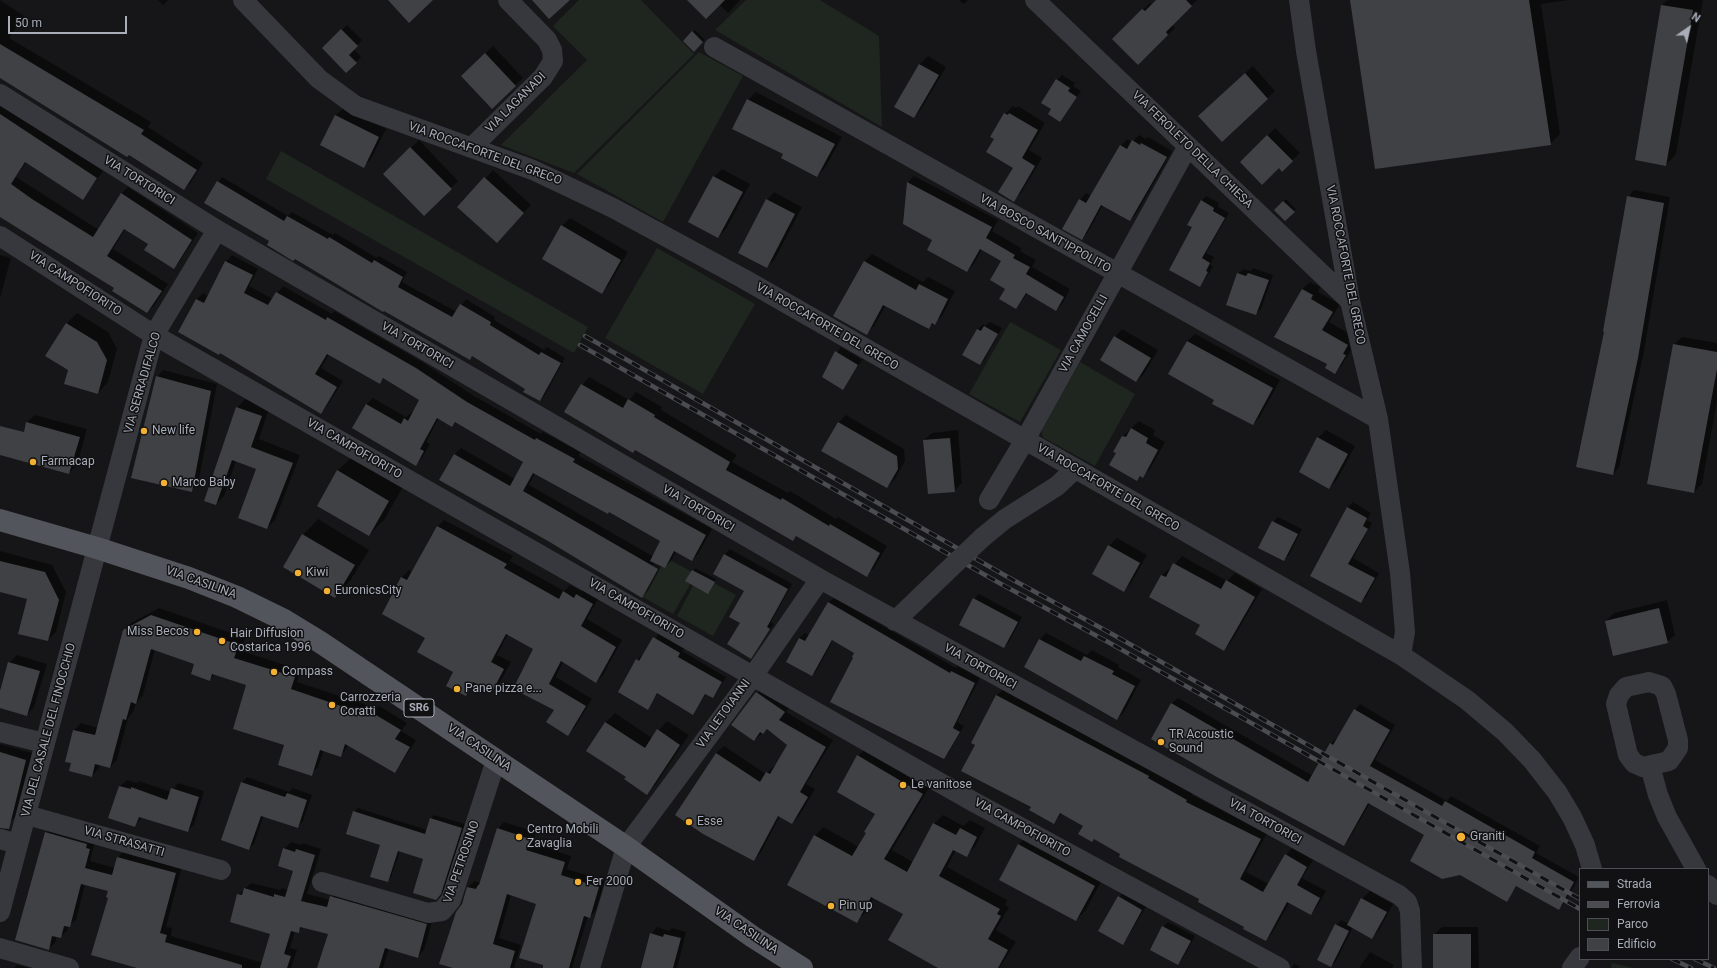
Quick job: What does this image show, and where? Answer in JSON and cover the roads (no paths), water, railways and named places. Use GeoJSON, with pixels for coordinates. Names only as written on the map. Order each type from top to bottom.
{"type":"FeatureCollection","features":[{"type":"Feature","properties":{"kind":"main road","name":"VIA CASILINA"},"geometry":{"type":"LineString","coordinates":[[0,520],[97,548],[202,583],[271,613],[320,642],[626,847],[753,937],[802,968]]}},
{"type":"Feature","properties":{"kind":"street","name":"VIA ROCCAFORTE DEL GRECO"},"geometry":{"type":"LineString","coordinates":[[243,0],[319,79],[348,101],[367,111],[546,175],[613,208],[738,276],[1401,655],[1405,632],[1400,573],[1378,419],[1350,301],[1306,50],[1299,0]]}},
{"type":"Feature","properties":{"kind":"street","name":"VIA LAGANADI"},"geometry":{"type":"LineString","coordinates":[[470,148],[543,78],[553,61],[552,50],[547,40],[508,0]]}},
{"type":"Feature","properties":{"kind":"street","name":"VIA FEROLETO DELLA CHIESA"},"geometry":{"type":"LineString","coordinates":[[1035,0],[1350,301]]}},
{"type":"Feature","properties":{"kind":"street","name":"VIA BOSCO SANT'IPPOLITO"},"geometry":{"type":"LineString","coordinates":[[714,47],[1378,419]]}},
{"type":"Feature","properties":{"kind":"street","name":"VIA TORTORICI"},"geometry":{"type":"LineString","coordinates":[[0,94],[217,230],[820,579],[894,621],[1399,895],[1407,902],[1411,914],[1412,968]]}},
{"type":"Feature","properties":{"kind":"street","name":"VIA CAMOCELLI"},"geometry":{"type":"LineString","coordinates":[[990,500],[1025,440],[1188,146]]}},
{"type":"Feature","properties":{"kind":"street","name":"VIA SERRADIFALCO"},"geometry":{"type":"LineString","coordinates":[[97,548],[154,335],[217,230]]}},
{"type":"Feature","properties":{"kind":"street","name":"VIA CAMPOFIORITO"},"geometry":{"type":"LineString","coordinates":[[0,236],[154,335],[991,812],[1280,968]]}},
{"type":"Feature","properties":{"kind":"street"},"geometry":{"type":"LineString","coordinates":[[894,621],[983,537],[1005,519],[1057,486],[1075,468]]}},
{"type":"Feature","properties":{"kind":"street","name":"VIA DEL CASALE DEL FINOCCHIO"},"geometry":{"type":"LineString","coordinates":[[0,912],[9,841],[27,815],[44,744],[97,548]]}},
{"type":"Feature","properties":{"kind":"street","name":"VIA LETOIANNI"},"geometry":{"type":"LineString","coordinates":[[626,847],[753,676],[820,579]]}},
{"type":"Feature","properties":{"kind":"street"},"geometry":{"type":"LineString","coordinates":[[1401,655],[1467,700],[1505,732],[1532,760],[1554,788],[1572,817],[1585,845],[1592,868]]}},
{"type":"Feature","properties":{"kind":"street"},"geometry":{"type":"LineString","coordinates":[[0,732],[44,744]]}},
{"type":"Feature","properties":{"kind":"street","name":"VIA PETROSINO"},"geometry":{"type":"LineString","coordinates":[[322,882],[428,913],[442,911],[451,900],[496,760]]}},
{"type":"Feature","properties":{"kind":"street"},"geometry":{"type":"LineString","coordinates":[[1650,766],[1658,794],[1667,817],[1695,868]]}},
{"type":"Feature","properties":{"kind":"street","name":"VIA STRASATTI"},"geometry":{"type":"LineString","coordinates":[[27,815],[221,870]]}},
{"type":"Feature","properties":{"kind":"street"},"geometry":{"type":"LineString","coordinates":[[590,968],[626,847]]}},
{"type":"Feature","properties":{"kind":"street"},"geometry":{"type":"LineString","coordinates":[[1709,886],[1717,895]]}},
{"type":"Feature","properties":{"kind":"street"},"geometry":{"type":"LineString","coordinates":[[0,948],[69,968]]}},
{"type":"Feature","properties":{"kind":"street"},"geometry":{"type":"LineString","coordinates":[[1572,968],[1579,958]]}},
{"type":"Feature","properties":{"kind":"railway"},"geometry":{"type":"LineString","coordinates":[[585,336],[1006,576],[1112,634],[1579,898]]}},
{"type":"Feature","properties":{"kind":"railway"},"geometry":{"type":"LineString","coordinates":[[580,345],[1001,584],[1108,642],[1579,908]]}},
{"type":"Feature","properties":{"kind":"railway"},"geometry":{"type":"LineString","coordinates":[[1674,960],[1691,968]]}},
{"type":"Feature","properties":{"kind":"railway"},"geometry":{"type":"LineString","coordinates":[[1697,960],[1714,968]]}},
{"type":"Feature","properties":{"kind":"place","name":"New life"},"geometry":{"type":"Point","coordinates":[144,431]}},
{"type":"Feature","properties":{"kind":"place","name":"Farmacap"},"geometry":{"type":"Point","coordinates":[33,462]}},
{"type":"Feature","properties":{"kind":"place","name":"Marco Baby"},"geometry":{"type":"Point","coordinates":[164,483]}},
{"type":"Feature","properties":{"kind":"place","name":"Kiwi"},"geometry":{"type":"Point","coordinates":[298,573]}},
{"type":"Feature","properties":{"kind":"place","name":"EuronicsCity"},"geometry":{"type":"Point","coordinates":[327,591]}},
{"type":"Feature","properties":{"kind":"place","name":"Miss Becos"},"geometry":{"type":"Point","coordinates":[197,632]}},
{"type":"Feature","properties":{"kind":"place","name":"Hair Diffusion Costarica 1996"},"geometry":{"type":"Point","coordinates":[222,641]}},
{"type":"Feature","properties":{"kind":"place","name":"Compass"},"geometry":{"type":"Point","coordinates":[274,672]}},
{"type":"Feature","properties":{"kind":"place","name":"Pane pizza e..."},"geometry":{"type":"Point","coordinates":[457,689]}},
{"type":"Feature","properties":{"kind":"place","name":"Carrozzeria Coratti"},"geometry":{"type":"Point","coordinates":[332,705]}},
{"type":"Feature","properties":{"kind":"place","name":"TR Acoustic Sound"},"geometry":{"type":"Point","coordinates":[1161,742]}},
{"type":"Feature","properties":{"kind":"place","name":"Le vanitose"},"geometry":{"type":"Point","coordinates":[903,785]}},
{"type":"Feature","properties":{"kind":"place","name":"Esse"},"geometry":{"type":"Point","coordinates":[689,822]}},
{"type":"Feature","properties":{"kind":"place","name":"Centro Mobili Zavaglia"},"geometry":{"type":"Point","coordinates":[519,837]}},
{"type":"Feature","properties":{"kind":"place","name":"Graniti"},"geometry":{"type":"Point","coordinates":[1461,837]}},
{"type":"Feature","properties":{"kind":"place","name":"Fer 2000"},"geometry":{"type":"Point","coordinates":[578,882]}},
{"type":"Feature","properties":{"kind":"place","name":"Pin up"},"geometry":{"type":"Point","coordinates":[831,906]}}]}
